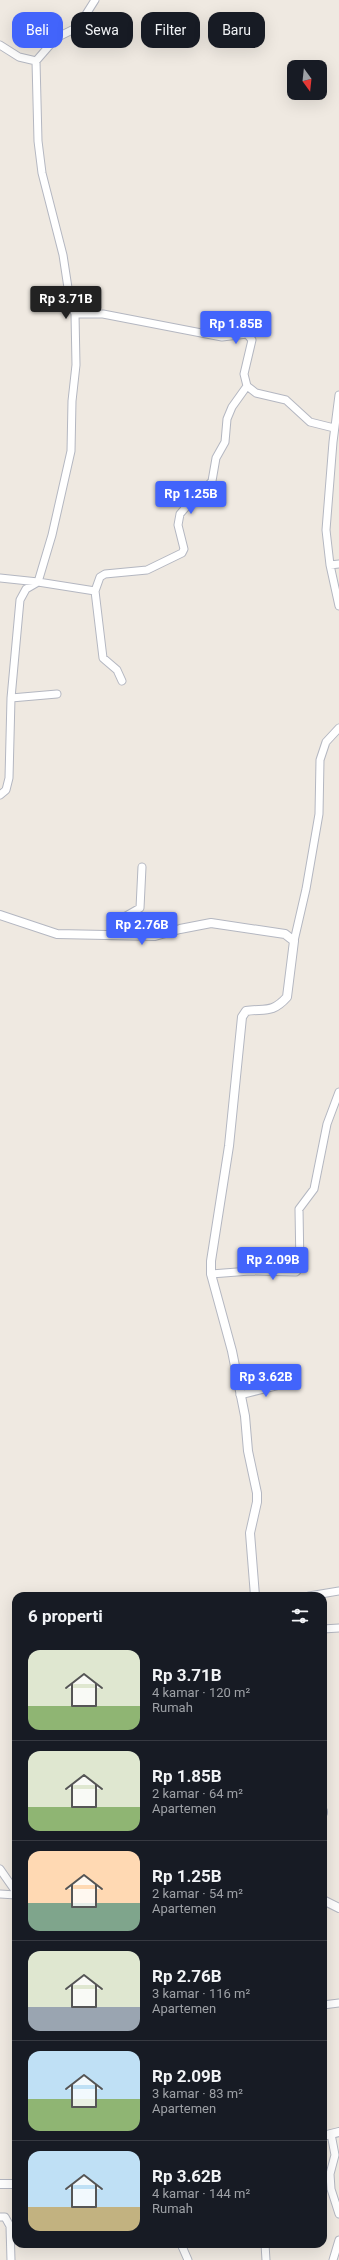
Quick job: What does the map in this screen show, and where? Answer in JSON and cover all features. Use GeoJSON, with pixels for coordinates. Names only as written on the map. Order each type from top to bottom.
{"type":"FeatureCollection","features":[{"type":"Feature","properties":{"kind":"street"},"geometry":{"type":"LineString","coordinates":[[0,796],[6,790],[9,778],[11,698],[20,600],[26,589],[38,582],[52,535],[71,451],[72,401],[76,365],[75,314],[69,295],[63,255],[42,173],[38,141],[36,61],[56,38],[78,27],[95,0]]}},
{"type":"Feature","properties":{"kind":"street"},"geometry":{"type":"LineString","coordinates":[[0,45],[19,57],[36,61]]}},
{"type":"Feature","properties":{"kind":"street"},"geometry":{"type":"LineString","coordinates":[[75,314],[103,314],[222,337],[247,334],[252,340],[244,374],[247,386],[256,392],[286,400],[310,422],[334,428]]}},
{"type":"Feature","properties":{"kind":"street"},"geometry":{"type":"LineString","coordinates":[[122,681],[116,670],[103,658],[95,591],[100,578],[105,574],[147,570],[182,553],[184,549],[178,525],[180,514],[186,507],[198,500],[202,492],[212,481],[216,458],[225,442],[227,419],[232,407],[247,386]]}},
{"type":"Feature","properties":{"kind":"street"},"geometry":{"type":"LineString","coordinates":[[339,395],[334,428],[326,530],[330,565],[339,606]]}},
{"type":"Feature","properties":{"kind":"street"},"geometry":{"type":"LineString","coordinates":[[330,565],[339,564]]}},
{"type":"Feature","properties":{"kind":"street"},"geometry":{"type":"LineString","coordinates":[[0,578],[95,591]]}},
{"type":"Feature","properties":{"kind":"street"},"geometry":{"type":"LineString","coordinates":[[11,698],[57,694]]}},
{"type":"Feature","properties":{"kind":"street"},"geometry":{"type":"LineString","coordinates":[[255,1592],[250,1533],[257,1502],[257,1493],[248,1451],[245,1416],[232,1352],[211,1274],[211,1261],[229,1146],[242,1017],[246,1011],[270,1010],[280,1004],[287,997],[294,941],[306,889],[319,814],[320,760],[326,742],[339,728]]}},
{"type":"Feature","properties":{"kind":"street"},"geometry":{"type":"LineString","coordinates":[[119,934],[124,918],[140,906],[142,867]]}},
{"type":"Feature","properties":{"kind":"street"},"geometry":{"type":"LineString","coordinates":[[0,915],[56,934],[119,934],[155,936],[180,929],[212,923],[285,934],[294,941]]}},
{"type":"Feature","properties":{"kind":"street"},"geometry":{"type":"LineString","coordinates":[[211,1274],[250,1271],[290,1274],[296,1272],[300,1268],[299,1209],[314,1189],[327,1124],[339,1092]]}},
{"type":"Feature","properties":{"kind":"street"},"geometry":{"type":"LineString","coordinates":[[240,1395],[288,1383]]}},
{"type":"Feature","properties":{"kind":"street"},"geometry":{"type":"LineString","coordinates":[[327,1593],[339,1591]]}},
{"type":"Feature","properties":{"kind":"street"},"geometry":{"type":"LineString","coordinates":[[327,1629],[339,1628]]}},
{"type":"Feature","properties":{"kind":"street"},"geometry":{"type":"LineString","coordinates":[[0,1869],[12,1886]]}},
{"type":"Feature","properties":{"kind":"street"},"geometry":{"type":"LineString","coordinates":[[0,1894],[12,1895]]}},
{"type":"Feature","properties":{"kind":"street"},"geometry":{"type":"LineString","coordinates":[[327,1902],[339,1908]]}},
{"type":"Feature","properties":{"kind":"street"},"geometry":{"type":"LineString","coordinates":[[327,2004],[339,2003]]}},
{"type":"Feature","properties":{"kind":"street"},"geometry":{"type":"LineString","coordinates":[[331,2134],[335,2155],[330,2174],[330,2189],[339,2214]]}},
{"type":"Feature","properties":{"kind":"street"},"geometry":{"type":"LineString","coordinates":[[0,2184],[12,2184]]}},
{"type":"Feature","properties":{"kind":"street"},"geometry":{"type":"LineString","coordinates":[[0,2217],[5,2217],[10,2226],[11,2260]]}},
{"type":"Feature","properties":{"kind":"street"},"geometry":{"type":"LineString","coordinates":[[333,2260],[339,2240]]}},
{"type":"Feature","properties":{"kind":"street"},"geometry":{"type":"LineString","coordinates":[[183,2248],[188,2260]]}},
{"type":"Feature","properties":{"kind":"street"},"geometry":{"type":"LineString","coordinates":[[265,2248],[266,2260]]}}]}
